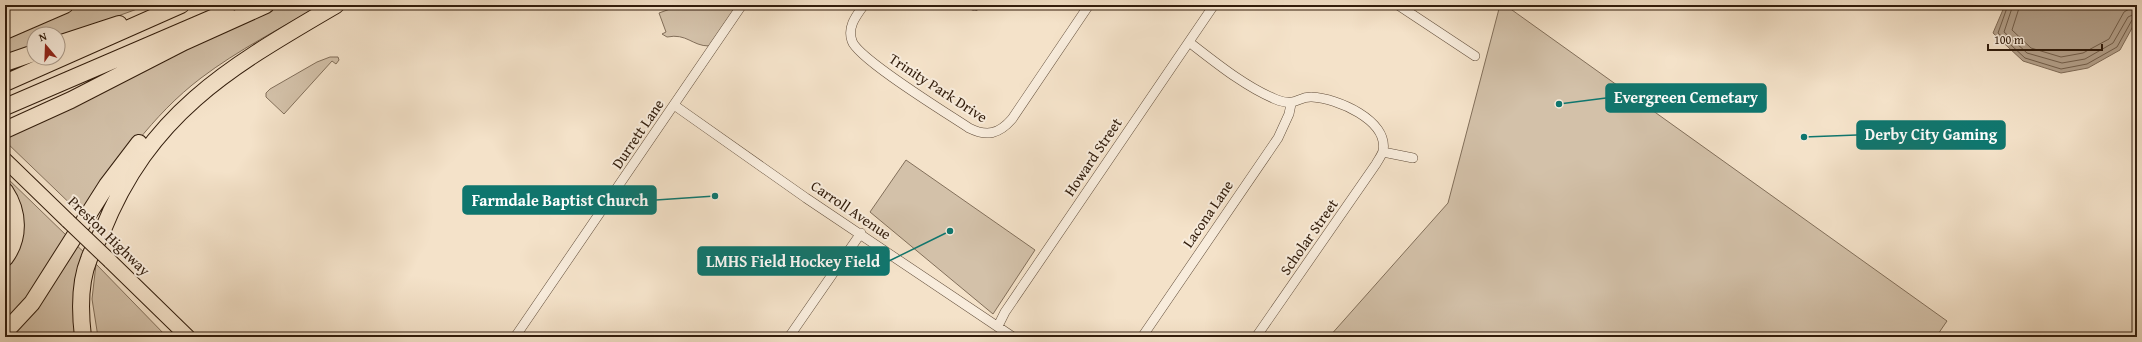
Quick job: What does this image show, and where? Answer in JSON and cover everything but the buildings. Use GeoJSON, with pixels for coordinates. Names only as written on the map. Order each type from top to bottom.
{"type":"FeatureCollection","features":[{"type":"Feature","properties":{"kind":"highway"},"geometry":{"type":"LineString","coordinates":[[5,14],[29,5]]}},
{"type":"Feature","properties":{"kind":"highway"},"geometry":{"type":"LineString","coordinates":[[5,31],[65,5]]}},
{"type":"Feature","properties":{"kind":"highway"},"geometry":{"type":"LineString","coordinates":[[5,83],[181,5]]}},
{"type":"Feature","properties":{"kind":"highway"},"geometry":{"type":"LineString","coordinates":[[5,107],[241,5]]}},
{"type":"Feature","properties":{"kind":"highway"},"geometry":{"type":"LineString","coordinates":[[5,130],[71,100],[161,54],[266,5]]}},
{"type":"Feature","properties":{"kind":"highway"},"geometry":{"type":"LineString","coordinates":[[83,337],[83,285],[89,258],[123,186],[154,140],[192,100],[241,62],[336,5]]}},
{"type":"Feature","properties":{"kind":"highway"},"geometry":{"type":"LineString","coordinates":[[66,41],[110,26],[150,18]]}},
{"type":"Feature","properties":{"kind":"highway"},"geometry":{"type":"LineString","coordinates":[[5,63],[26,56]]}},
{"type":"Feature","properties":{"kind":"highway"},"geometry":{"type":"LineString","coordinates":[[5,332],[36,298],[104,190],[141,141],[170,110],[196,87],[225,66],[241,62]]}},
{"type":"Feature","properties":{"kind":"highway"},"geometry":{"type":"LineString","coordinates":[[5,191],[13,207],[16,221],[13,243],[5,258]]}},
{"type":"Feature","properties":{"kind":"highway"},"geometry":{"type":"LineString","coordinates":[[94,250],[88,287],[95,337]]}},
{"type":"Feature","properties":{"kind":"main road","name":"Preston Highway"},"geometry":{"type":"LineString","coordinates":[[5,160],[188,337]]}},
{"type":"Feature","properties":{"kind":"street","name":"Durrett Lane"},"geometry":{"type":"LineString","coordinates":[[515,337],[742,5]]}},
{"type":"Feature","properties":{"kind":"street","name":"Trinity Park Drive"},"geometry":{"type":"LineString","coordinates":[[864,5],[851,27],[852,41],[856,50],[969,128],[978,133],[987,134],[1001,130],[1012,119],[1089,5]]}},
{"type":"Feature","properties":{"kind":"street","name":"Howard Street"},"geometry":{"type":"LineString","coordinates":[[998,326],[1005,312],[1214,5]]}},
{"type":"Feature","properties":{"kind":"street"},"geometry":{"type":"LineString","coordinates":[[1398,5],[1475,56]]}},
{"type":"Feature","properties":{"kind":"street"},"geometry":{"type":"LineString","coordinates":[[1189,42],[1255,89],[1276,100],[1291,104],[1311,97],[1342,105],[1359,112],[1372,122],[1378,129],[1382,140],[1383,152],[1413,158]]}},
{"type":"Feature","properties":{"kind":"street","name":"Lacona Lane"},"geometry":{"type":"LineString","coordinates":[[1142,337],[1278,138],[1289,114],[1291,104]]}},
{"type":"Feature","properties":{"kind":"street","name":"Carroll Avenue"},"geometry":{"type":"LineString","coordinates":[[674,105],[806,198],[861,233],[1013,337]]}},
{"type":"Feature","properties":{"kind":"street","name":"Scholar Street"},"geometry":{"type":"LineString","coordinates":[[1256,337],[1348,208],[1383,152]]}},
{"type":"Feature","properties":{"kind":"street"},"geometry":{"type":"LineString","coordinates":[[789,337],[861,233]]}},
{"type":"Feature","properties":{"kind":"shaded area"},"geometry":{"type":"Polygon","coordinates":[[[74,5],[148,5],[66,35],[66,26],[26,26],[26,49],[5,57],[5,35],[74,5]]]}},
{"type":"Feature","properties":{"kind":"shaded area"},"geometry":{"type":"Polygon","coordinates":[[[281,5],[321,5],[230,58],[201,78],[183,93],[151,125],[137,142],[83,216],[5,141],[5,136],[171,55],[281,5]]]}},
{"type":"Feature","properties":{"kind":"shaded area"},"geometry":{"type":"Polygon","coordinates":[[[681,5],[737,5],[709,46],[698,44],[685,38],[674,36],[667,37],[662,34],[666,32],[659,13],[681,5]]]}},
{"type":"Feature","properties":{"kind":"shaded area"},"geometry":{"type":"Polygon","coordinates":[[[1500,5],[1505,5],[1947,321],[1936,337],[1329,337],[1448,203],[1500,5]]]}},
{"type":"Feature","properties":{"kind":"shaded area"},"geometry":{"type":"Polygon","coordinates":[[[330,57],[338,57],[339,60],[336,64],[332,61],[284,114],[266,97],[266,93],[270,89],[317,62],[330,57]]]}},
{"type":"Feature","properties":{"kind":"shaded area"},"geometry":{"type":"Polygon","coordinates":[[[906,160],[1035,250],[993,314],[870,212],[906,160]]]}},
{"type":"Feature","properties":{"kind":"shaded area"},"geometry":{"type":"Polygon","coordinates":[[[5,176],[68,237],[38,286],[5,325],[5,265],[16,248],[5,176]]]}},
{"type":"Feature","properties":{"kind":"shaded area"},"geometry":{"type":"Polygon","coordinates":[[[75,244],[85,253],[79,337],[7,337],[75,244]]]}},
{"type":"Feature","properties":{"kind":"shaded area"},"geometry":{"type":"Polygon","coordinates":[[[96,264],[167,337],[98,337],[92,299],[96,264]]]}},
{"type":"Feature","properties":{"kind":"water"},"geometry":{"type":"Polygon","coordinates":[[[2005,5],[2137,5],[2137,19],[2120,50],[2088,68],[2061,73],[2023,61],[1993,33],[2005,5]]]}},
{"type":"Feature","properties":{"kind":"place","name":"Evergreen Cemetary"},"geometry":{"type":"Point","coordinates":[1559,104]}},
{"type":"Feature","properties":{"kind":"place","name":"Derby City Gaming"},"geometry":{"type":"Point","coordinates":[1804,137]}},
{"type":"Feature","properties":{"kind":"place","name":"Farmdale Baptist Church"},"geometry":{"type":"Point","coordinates":[715,196]}},
{"type":"Feature","properties":{"kind":"place","name":"LMHS Field Hockey Field"},"geometry":{"type":"Point","coordinates":[950,231]}}]}
